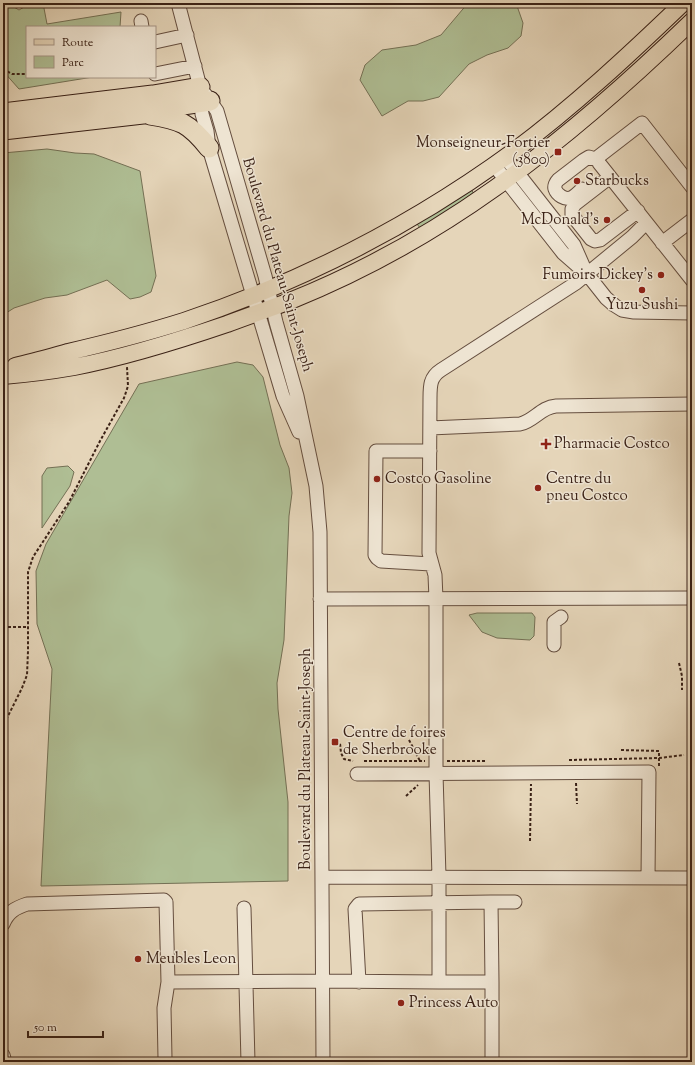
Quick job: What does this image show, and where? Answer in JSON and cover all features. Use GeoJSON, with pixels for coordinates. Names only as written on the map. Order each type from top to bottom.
{"type":"FeatureCollection","features":[{"type":"Feature","properties":{"kind":"highway"},"geometry":{"type":"LineString","coordinates":[[3,113],[160,94],[204,97]]}},
{"type":"Feature","properties":{"kind":"highway"},"geometry":{"type":"LineString","coordinates":[[3,130],[143,114],[204,97]]}},
{"type":"Feature","properties":{"kind":"highway"},"geometry":{"type":"LineString","coordinates":[[143,114],[172,119],[186,124],[198,134],[209,148]]}},
{"type":"Feature","properties":{"kind":"main road"},"geometry":{"type":"LineString","coordinates":[[3,369],[163,327],[207,313],[253,296],[336,258],[386,232],[437,203],[500,161],[586,94],[683,3]]}},
{"type":"Feature","properties":{"kind":"main road"},"geometry":{"type":"LineString","coordinates":[[3,376],[63,369],[125,356],[180,340],[265,310],[322,287],[392,252],[435,227],[511,177],[594,112],[638,73],[692,21]]}},
{"type":"Feature","properties":{"kind":"street","name":"Boulevard du Plateau-Saint-Joseph"},"geometry":{"type":"LineString","coordinates":[[178,3],[204,97],[202,114],[207,131],[209,148],[253,296],[265,310]]}},
{"type":"Feature","properties":{"kind":"street"},"geometry":{"type":"LineString","coordinates":[[156,42],[187,35]]}},
{"type":"Feature","properties":{"kind":"street"},"geometry":{"type":"LineString","coordinates":[[156,74],[195,66]]}},
{"type":"Feature","properties":{"kind":"street"},"geometry":{"type":"LineString","coordinates":[[156,78],[160,94]]}},
{"type":"Feature","properties":{"kind":"street","name":"Boulevard du Plateau-Saint-Joseph"},"geometry":{"type":"LineString","coordinates":[[204,97],[217,112],[268,289],[265,310],[283,396],[310,456],[315,479],[318,505],[320,599],[324,1062]]}},
{"type":"Feature","properties":{"kind":"street"},"geometry":{"type":"LineString","coordinates":[[598,160],[598,157],[642,123],[692,188]]}},
{"type":"Feature","properties":{"kind":"street"},"geometry":{"type":"LineString","coordinates":[[608,174],[571,198],[562,197],[555,189],[558,180],[584,160],[589,157],[598,160],[692,280]]}},
{"type":"Feature","properties":{"kind":"street"},"geometry":{"type":"LineString","coordinates":[[500,161],[563,253],[586,274],[606,298],[622,310],[634,312],[692,313]]}},
{"type":"Feature","properties":{"kind":"street"},"geometry":{"type":"LineString","coordinates":[[608,174],[575,204],[572,209],[572,214],[591,239],[595,241],[600,240],[638,212]]}},
{"type":"Feature","properties":{"kind":"street"},"geometry":{"type":"LineString","coordinates":[[662,243],[692,220]]}},
{"type":"Feature","properties":{"kind":"street"},"geometry":{"type":"LineString","coordinates":[[439,982],[439,877],[436,767],[436,599],[434,575],[429,553],[430,384],[435,374],[570,287],[632,237],[646,223]]}},
{"type":"Feature","properties":{"kind":"street"},"geometry":{"type":"LineString","coordinates":[[430,428],[520,424],[532,420],[548,406],[692,404]]}},
{"type":"Feature","properties":{"kind":"street"},"geometry":{"type":"LineString","coordinates":[[430,451],[376,451],[376,555],[381,561],[431,564]]}},
{"type":"Feature","properties":{"kind":"street"},"geometry":{"type":"LineString","coordinates":[[320,599],[692,598]]}},
{"type":"Feature","properties":{"kind":"street"},"geometry":{"type":"LineString","coordinates":[[554,645],[554,622],[561,617]]}},
{"type":"Feature","properties":{"kind":"street"},"geometry":{"type":"LineString","coordinates":[[357,774],[436,767],[531,772],[649,772],[648,878]]}},
{"type":"Feature","properties":{"kind":"street"},"geometry":{"type":"LineString","coordinates":[[323,877],[692,878]]}},
{"type":"Feature","properties":{"kind":"street"},"geometry":{"type":"LineString","coordinates":[[3,924],[6,916],[14,909],[27,904],[164,900],[166,902],[168,982],[164,1008],[164,1058]]}},
{"type":"Feature","properties":{"kind":"street"},"geometry":{"type":"LineString","coordinates":[[492,902],[492,1062]]}},
{"type":"Feature","properties":{"kind":"street"},"geometry":{"type":"LineString","coordinates":[[359,982],[355,909],[359,904],[515,902]]}},
{"type":"Feature","properties":{"kind":"street"},"geometry":{"type":"LineString","coordinates":[[244,908],[248,1062]]}},
{"type":"Feature","properties":{"kind":"street"},"geometry":{"type":"LineString","coordinates":[[168,982],[492,982]]}},
{"type":"Feature","properties":{"kind":"street"},"geometry":{"type":"LineString","coordinates":[[3,1055],[6,1062]]}},
{"type":"Feature","properties":{"kind":"path"},"geometry":{"type":"LineString","coordinates":[[3,69],[12,74],[26,74]]}},
{"type":"Feature","properties":{"kind":"path"},"geometry":{"type":"LineString","coordinates":[[4,724],[25,682],[28,666],[28,572],[31,562],[37,550],[69,502],[124,398],[128,382],[125,356]]}},
{"type":"Feature","properties":{"kind":"path"},"geometry":{"type":"LineString","coordinates":[[3,627],[28,627]]}},
{"type":"Feature","properties":{"kind":"path"},"geometry":{"type":"LineString","coordinates":[[679,663],[682,676],[682,690]]}},
{"type":"Feature","properties":{"kind":"path"},"geometry":{"type":"LineString","coordinates":[[409,740],[420,761]]}},
{"type":"Feature","properties":{"kind":"path"},"geometry":{"type":"LineString","coordinates":[[335,742],[340,743],[341,754],[344,759],[353,761]]}},
{"type":"Feature","properties":{"kind":"path"},"geometry":{"type":"LineString","coordinates":[[621,750],[659,751],[659,758]]}},
{"type":"Feature","properties":{"kind":"path"},"geometry":{"type":"LineString","coordinates":[[568,760],[659,758],[684,755]]}},
{"type":"Feature","properties":{"kind":"path"},"geometry":{"type":"LineString","coordinates":[[364,761],[420,761],[436,767],[491,761]]}},
{"type":"Feature","properties":{"kind":"path"},"geometry":{"type":"LineString","coordinates":[[530,841],[531,772]]}},
{"type":"Feature","properties":{"kind":"green space"},"geometry":{"type":"Polygon","coordinates":[[[3,3],[7,3],[19,10],[31,3],[43,3],[47,24],[121,12],[120,26],[26,26],[26,78],[87,78],[19,89],[3,71],[3,3]]]}},
{"type":"Feature","properties":{"kind":"green space"},"geometry":{"type":"Polygon","coordinates":[[[468,3],[516,3],[523,23],[521,36],[508,48],[487,55],[469,64],[439,97],[423,101],[408,101],[382,116],[360,80],[365,65],[382,50],[416,45],[441,35],[468,3]]]}},
{"type":"Feature","properties":{"kind":"green space"},"geometry":{"type":"Polygon","coordinates":[[[47,149],[94,154],[140,171],[156,276],[151,292],[140,297],[130,299],[107,280],[67,295],[45,298],[14,308],[3,315],[3,153],[47,149]]]}},
{"type":"Feature","properties":{"kind":"green space"},"geometry":{"type":"Polygon","coordinates":[[[471,189],[474,194],[420,228],[417,224],[471,189]]]}},
{"type":"Feature","properties":{"kind":"green space"},"geometry":{"type":"Polygon","coordinates":[[[237,362],[253,365],[263,377],[280,445],[289,468],[292,493],[289,516],[284,640],[277,683],[278,709],[288,802],[288,881],[41,886],[52,669],[37,624],[36,571],[46,544],[139,384],[237,362]]]}},
{"type":"Feature","properties":{"kind":"green space"},"geometry":{"type":"Polygon","coordinates":[[[68,466],[74,472],[70,486],[42,528],[42,476],[47,468],[68,466]]]}},
{"type":"Feature","properties":{"kind":"green space"},"geometry":{"type":"Polygon","coordinates":[[[477,613],[532,613],[535,617],[534,636],[530,640],[497,638],[482,632],[469,615],[477,613]]]}},
{"type":"Feature","properties":{"kind":"place","name":"Monseigneur-Fortier (3800)"},"geometry":{"type":"Point","coordinates":[558,152]}},
{"type":"Feature","properties":{"kind":"place","name":"Starbucks"},"geometry":{"type":"Point","coordinates":[577,181]}},
{"type":"Feature","properties":{"kind":"place","name":"McDonald's"},"geometry":{"type":"Point","coordinates":[607,220]}},
{"type":"Feature","properties":{"kind":"place","name":"Fumoirs Dickey's"},"geometry":{"type":"Point","coordinates":[661,275]}},
{"type":"Feature","properties":{"kind":"place","name":"Yuzu Sushi"},"geometry":{"type":"Point","coordinates":[642,290]}},
{"type":"Feature","properties":{"kind":"place","name":"Pharmacie Costco"},"geometry":{"type":"Point","coordinates":[546,444]}},
{"type":"Feature","properties":{"kind":"place","name":"Costco Gasoline"},"geometry":{"type":"Point","coordinates":[377,479]}},
{"type":"Feature","properties":{"kind":"place","name":"Centre du pneu Costco"},"geometry":{"type":"Point","coordinates":[538,488]}},
{"type":"Feature","properties":{"kind":"place","name":"Centre de foires de Sherbrooke"},"geometry":{"type":"Point","coordinates":[335,742]}},
{"type":"Feature","properties":{"kind":"place","name":"Meubles Leon"},"geometry":{"type":"Point","coordinates":[138,959]}},
{"type":"Feature","properties":{"kind":"place","name":"Princess Auto"},"geometry":{"type":"Point","coordinates":[401,1003]}}]}
